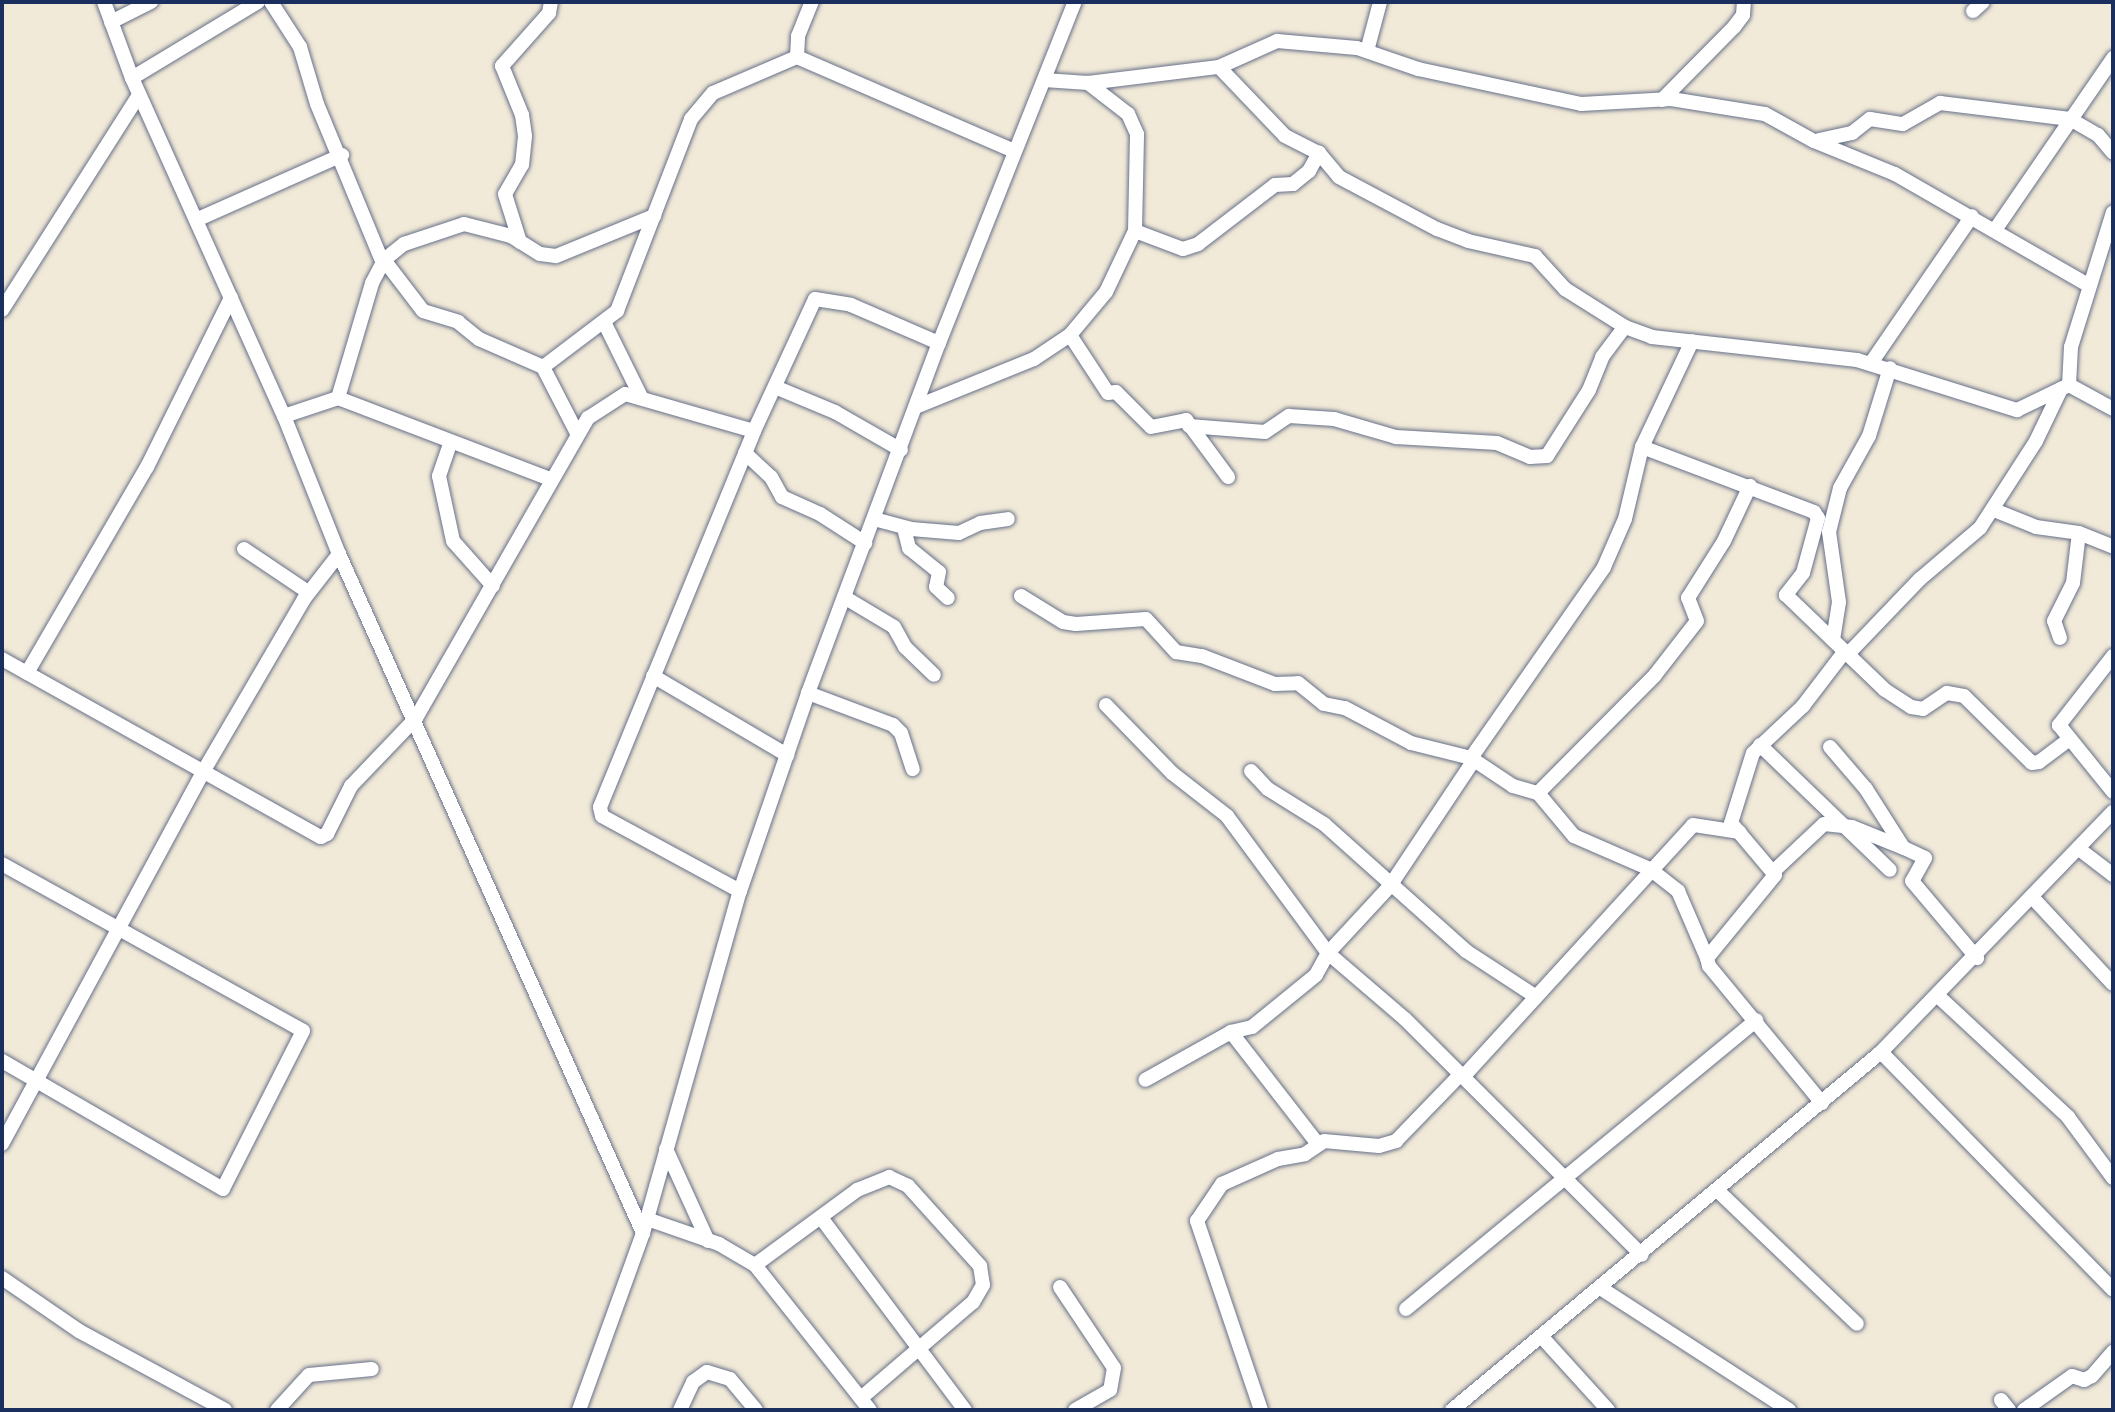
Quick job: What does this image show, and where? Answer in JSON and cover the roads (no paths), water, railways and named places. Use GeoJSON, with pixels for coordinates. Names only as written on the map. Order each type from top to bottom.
{"type":"FeatureCollection","features":[{"type":"Feature","properties":{"kind":"street"},"geometry":{"type":"LineString","coordinates":[[104,2],[139,95],[284,416],[339,554],[416,718],[643,1233]]}},
{"type":"Feature","properties":{"kind":"street"},"geometry":{"type":"LineString","coordinates":[[111,22],[151,2]]}},
{"type":"Feature","properties":{"kind":"street"},"geometry":{"type":"LineString","coordinates":[[132,78],[258,2]]}},
{"type":"Feature","properties":{"kind":"street"},"geometry":{"type":"LineString","coordinates":[[271,2],[300,47],[317,104],[342,155],[383,262],[423,311],[458,322],[479,339],[543,367],[577,433]]}},
{"type":"Feature","properties":{"kind":"street"},"geometry":{"type":"LineString","coordinates":[[520,242],[505,194],[522,165],[525,136],[522,115],[502,66],[549,13],[551,2]]}},
{"type":"Feature","properties":{"kind":"street"},"geometry":{"type":"LineString","coordinates":[[797,57],[798,36],[812,2]]}},
{"type":"Feature","properties":{"kind":"street"},"geometry":{"type":"LineString","coordinates":[[579,1410],[643,1233],[740,891],[808,693],[918,406],[939,343],[1075,2]]}},
{"type":"Feature","properties":{"kind":"street"},"geometry":{"type":"LineString","coordinates":[[1367,51],[1380,2]]}},
{"type":"Feature","properties":{"kind":"street"},"geometry":{"type":"LineString","coordinates":[[1662,100],[1734,27],[1743,15],[1744,2]]}},
{"type":"Feature","properties":{"kind":"street"},"geometry":{"type":"LineString","coordinates":[[1044,80],[1088,83],[1219,67],[1278,41],[1367,51],[1418,69],[1581,104],[1662,100],[1765,114],[1814,141],[1855,154],[1972,216],[2088,285]]}},
{"type":"Feature","properties":{"kind":"street"},"geometry":{"type":"LineString","coordinates":[[543,367],[617,311],[691,119],[713,93],[797,57],[1014,151]]}},
{"type":"Feature","properties":{"kind":"street"},"geometry":{"type":"LineString","coordinates":[[1995,230],[2113,58]]}},
{"type":"Feature","properties":{"kind":"street"},"geometry":{"type":"LineString","coordinates":[[1219,67],[1285,136],[1319,153],[1339,177],[1399,212],[1468,241],[1535,256],[1565,289],[1625,327],[1652,337],[1871,363],[2017,410],[2065,387]]}},
{"type":"Feature","properties":{"kind":"street"},"geometry":{"type":"LineString","coordinates":[[918,406],[1034,359],[1070,335],[1106,292],[1135,231],[1137,134],[1128,114],[1088,83]]}},
{"type":"Feature","properties":{"kind":"street"},"geometry":{"type":"LineString","coordinates":[[2,310],[139,95]]}},
{"type":"Feature","properties":{"kind":"street"},"geometry":{"type":"LineString","coordinates":[[1814,141],[1852,133],[1870,118],[1903,124],[1940,103],[2070,119],[2098,135],[2113,153]]}},
{"type":"Feature","properties":{"kind":"street"},"geometry":{"type":"LineString","coordinates":[[1135,231],[1183,249],[1198,244],[1275,184],[1293,184],[1309,171],[1319,153]]}},
{"type":"Feature","properties":{"kind":"street"},"geometry":{"type":"LineString","coordinates":[[196,220],[342,155]]}},
{"type":"Feature","properties":{"kind":"street"},"geometry":{"type":"LineString","coordinates":[[1775,870],[1739,832],[1731,819],[1742,796],[1747,767],[1760,745],[1803,706],[1846,653],[1920,579],[1968,541],[1994,510],[2065,387],[2071,346],[2113,212]]}},
{"type":"Feature","properties":{"kind":"street"},"geometry":{"type":"LineString","coordinates":[[338,398],[372,283],[383,262],[420,236],[464,224],[520,242],[540,254],[564,255],[654,216]]}},
{"type":"Feature","properties":{"kind":"street"},"geometry":{"type":"LineString","coordinates":[[1871,363],[1972,216]]}},
{"type":"Feature","properties":{"kind":"street"},"geometry":{"type":"LineString","coordinates":[[27,673],[147,467],[231,298]]}},
{"type":"Feature","properties":{"kind":"street"},"geometry":{"type":"LineString","coordinates":[[740,891],[600,812],[754,431],[814,299],[851,305],[939,343]]}},
{"type":"Feature","properties":{"kind":"street"},"geometry":{"type":"LineString","coordinates":[[604,322],[641,397]]}},
{"type":"Feature","properties":{"kind":"street"},"geometry":{"type":"LineString","coordinates":[[1189,426],[1265,432],[1289,416],[1334,419],[1396,437],[1497,443],[1530,457],[1547,456],[1589,390],[1602,357],[1625,327]]}},
{"type":"Feature","properties":{"kind":"street"},"geometry":{"type":"LineString","coordinates":[[1070,335],[1104,389],[1116,392],[1146,424],[1164,425],[1183,418],[1228,477]]}},
{"type":"Feature","properties":{"kind":"street"},"geometry":{"type":"LineString","coordinates":[[1145,1080],[1231,1032],[1252,1027],[1282,1005],[1316,975],[1328,953],[1390,886],[1604,567],[1625,519],[1642,447],[1692,341]]}},
{"type":"Feature","properties":{"kind":"street"},"geometry":{"type":"LineString","coordinates":[[1833,640],[1839,602],[1829,531],[1840,488],[1869,436],[1890,368]]}},
{"type":"Feature","properties":{"kind":"street"},"geometry":{"type":"LineString","coordinates":[[775,387],[835,412],[901,450]]}},
{"type":"Feature","properties":{"kind":"street"},"geometry":{"type":"LineString","coordinates":[[2065,387],[2113,409]]}},
{"type":"Feature","properties":{"kind":"street"},"geometry":{"type":"LineString","coordinates":[[2,659],[321,837],[327,834],[351,786],[416,718],[493,586],[577,433],[611,400],[625,394],[641,397],[754,431]]}},
{"type":"Feature","properties":{"kind":"street"},"geometry":{"type":"LineString","coordinates":[[284,416],[338,398],[550,479]]}},
{"type":"Feature","properties":{"kind":"street"},"geometry":{"type":"LineString","coordinates":[[450,443],[439,476],[453,541],[493,586]]}},
{"type":"Feature","properties":{"kind":"street"},"geometry":{"type":"LineString","coordinates":[[1642,447],[1750,486],[1818,515],[1803,573],[1786,595],[1846,653],[1911,707],[1923,709],[1947,693],[1964,696],[2032,763],[2039,762],[2068,740]]}},
{"type":"Feature","properties":{"kind":"street"},"geometry":{"type":"LineString","coordinates":[[745,453],[771,477],[782,498],[820,514],[865,543]]}},
{"type":"Feature","properties":{"kind":"street"},"geometry":{"type":"LineString","coordinates":[[1538,793],[1655,675],[1697,621],[1688,598],[1724,541],[1750,486]]}},
{"type":"Feature","properties":{"kind":"street"},"geometry":{"type":"LineString","coordinates":[[1994,510],[2036,527],[2078,533],[2113,547]]}},
{"type":"Feature","properties":{"kind":"street"},"geometry":{"type":"LineString","coordinates":[[874,519],[904,527],[959,533],[979,523],[1007,519]]}},
{"type":"Feature","properties":{"kind":"street"},"geometry":{"type":"LineString","coordinates":[[904,527],[909,548],[939,572],[936,587],[948,598]]}},
{"type":"Feature","properties":{"kind":"street"},"geometry":{"type":"LineString","coordinates":[[2060,638],[2054,621],[2073,583],[2078,533]]}},
{"type":"Feature","properties":{"kind":"street"},"geometry":{"type":"LineString","coordinates":[[244,549],[308,592]]}},
{"type":"Feature","properties":{"kind":"street"},"geometry":{"type":"LineString","coordinates":[[2,1144],[203,772],[308,592],[339,554]]}},
{"type":"Feature","properties":{"kind":"street"},"geometry":{"type":"LineString","coordinates":[[1021,596],[1063,622],[1076,625],[1141,617],[1176,652],[1202,656],[1275,684],[1298,683],[1324,704],[1345,708],[1411,743],[1473,759],[1513,786],[1538,793],[1574,836],[1650,869],[1686,901],[1709,966],[1822,1102]]}},
{"type":"Feature","properties":{"kind":"street"},"geometry":{"type":"LineString","coordinates":[[844,597],[894,627],[905,647],[934,675]]}},
{"type":"Feature","properties":{"kind":"street"},"geometry":{"type":"LineString","coordinates":[[2113,656],[2060,718],[2061,732],[2113,792]]}},
{"type":"Feature","properties":{"kind":"street"},"geometry":{"type":"LineString","coordinates":[[653,676],[787,755]]}},
{"type":"Feature","properties":{"kind":"street"},"geometry":{"type":"LineString","coordinates":[[808,693],[893,725],[901,733],[913,769]]}},
{"type":"Feature","properties":{"kind":"street"},"geometry":{"type":"LineString","coordinates":[[1106,705],[1172,773],[1227,816],[1328,953],[1462,1076],[1642,1255]]}},
{"type":"Feature","properties":{"kind":"street"},"geometry":{"type":"LineString","coordinates":[[1760,745],[1890,870]]}},
{"type":"Feature","properties":{"kind":"street"},"geometry":{"type":"LineString","coordinates":[[1830,747],[1866,789],[1904,848]]}},
{"type":"Feature","properties":{"kind":"street"},"geometry":{"type":"LineString","coordinates":[[1251,771],[1268,789],[1324,824],[1390,886],[1466,951],[1535,996]]}},
{"type":"Feature","properties":{"kind":"street"},"geometry":{"type":"LineString","coordinates":[[1452,1410],[1602,1289],[1881,1052],[1977,958],[2113,812]]}},
{"type":"Feature","properties":{"kind":"street"},"geometry":{"type":"LineString","coordinates":[[1261,1410],[1197,1221],[1222,1184],[1329,1140],[1378,1146],[1396,1142],[1462,1076],[1693,825],[1739,832]]}},
{"type":"Feature","properties":{"kind":"street"},"geometry":{"type":"LineString","coordinates":[[1707,958],[1772,880],[1775,870],[1820,825],[1844,826],[1925,858],[1912,881],[1977,958]]}},
{"type":"Feature","properties":{"kind":"street"},"geometry":{"type":"LineString","coordinates":[[2079,849],[2113,875]]}},
{"type":"Feature","properties":{"kind":"street"},"geometry":{"type":"LineString","coordinates":[[2,864],[119,925],[303,1031],[223,1189],[2,1061]]}},
{"type":"Feature","properties":{"kind":"street"},"geometry":{"type":"LineString","coordinates":[[2033,898],[2113,984]]}},
{"type":"Feature","properties":{"kind":"street"},"geometry":{"type":"LineString","coordinates":[[1938,996],[2068,1117],[2113,1178]]}},
{"type":"Feature","properties":{"kind":"street"},"geometry":{"type":"LineString","coordinates":[[1406,1309],[1756,1020]]}},
{"type":"Feature","properties":{"kind":"street"},"geometry":{"type":"LineString","coordinates":[[1231,1032],[1318,1144]]}},
{"type":"Feature","properties":{"kind":"street"},"geometry":{"type":"LineString","coordinates":[[1881,1052],[2113,1290]]}},
{"type":"Feature","properties":{"kind":"street"},"geometry":{"type":"LineString","coordinates":[[666,1149],[708,1241]]}},
{"type":"Feature","properties":{"kind":"street"},"geometry":{"type":"LineString","coordinates":[[755,1265],[822,1219],[857,1190],[889,1177],[908,1186],[980,1266],[984,1278],[981,1291],[920,1350],[861,1398]]}},
{"type":"Feature","properties":{"kind":"street"},"geometry":{"type":"LineString","coordinates":[[1718,1191],[1857,1324]]}},
{"type":"Feature","properties":{"kind":"street"},"geometry":{"type":"LineString","coordinates":[[647,1219],[708,1241],[755,1265],[870,1410]]}},
{"type":"Feature","properties":{"kind":"street"},"geometry":{"type":"LineString","coordinates":[[822,1219],[965,1410]]}},
{"type":"Feature","properties":{"kind":"street"},"geometry":{"type":"LineString","coordinates":[[2,1278],[79,1331],[225,1410]]}},
{"type":"Feature","properties":{"kind":"street"},"geometry":{"type":"LineString","coordinates":[[1060,1287],[1114,1368],[1110,1390],[1075,1410]]}},
{"type":"Feature","properties":{"kind":"street"},"geometry":{"type":"LineString","coordinates":[[1602,1289],[1766,1405],[1789,1410]]}},
{"type":"Feature","properties":{"kind":"street"},"geometry":{"type":"LineString","coordinates":[[1541,1336],[1608,1410]]}},
{"type":"Feature","properties":{"kind":"street"},"geometry":{"type":"LineString","coordinates":[[2024,1410],[2072,1376],[2084,1380],[2092,1376],[2113,1352]]}},
{"type":"Feature","properties":{"kind":"street"},"geometry":{"type":"LineString","coordinates":[[277,1410],[309,1375],[372,1368]]}},
{"type":"Feature","properties":{"kind":"street"},"geometry":{"type":"LineString","coordinates":[[680,1410],[693,1382],[707,1372],[730,1380],[756,1410]]}}]}
